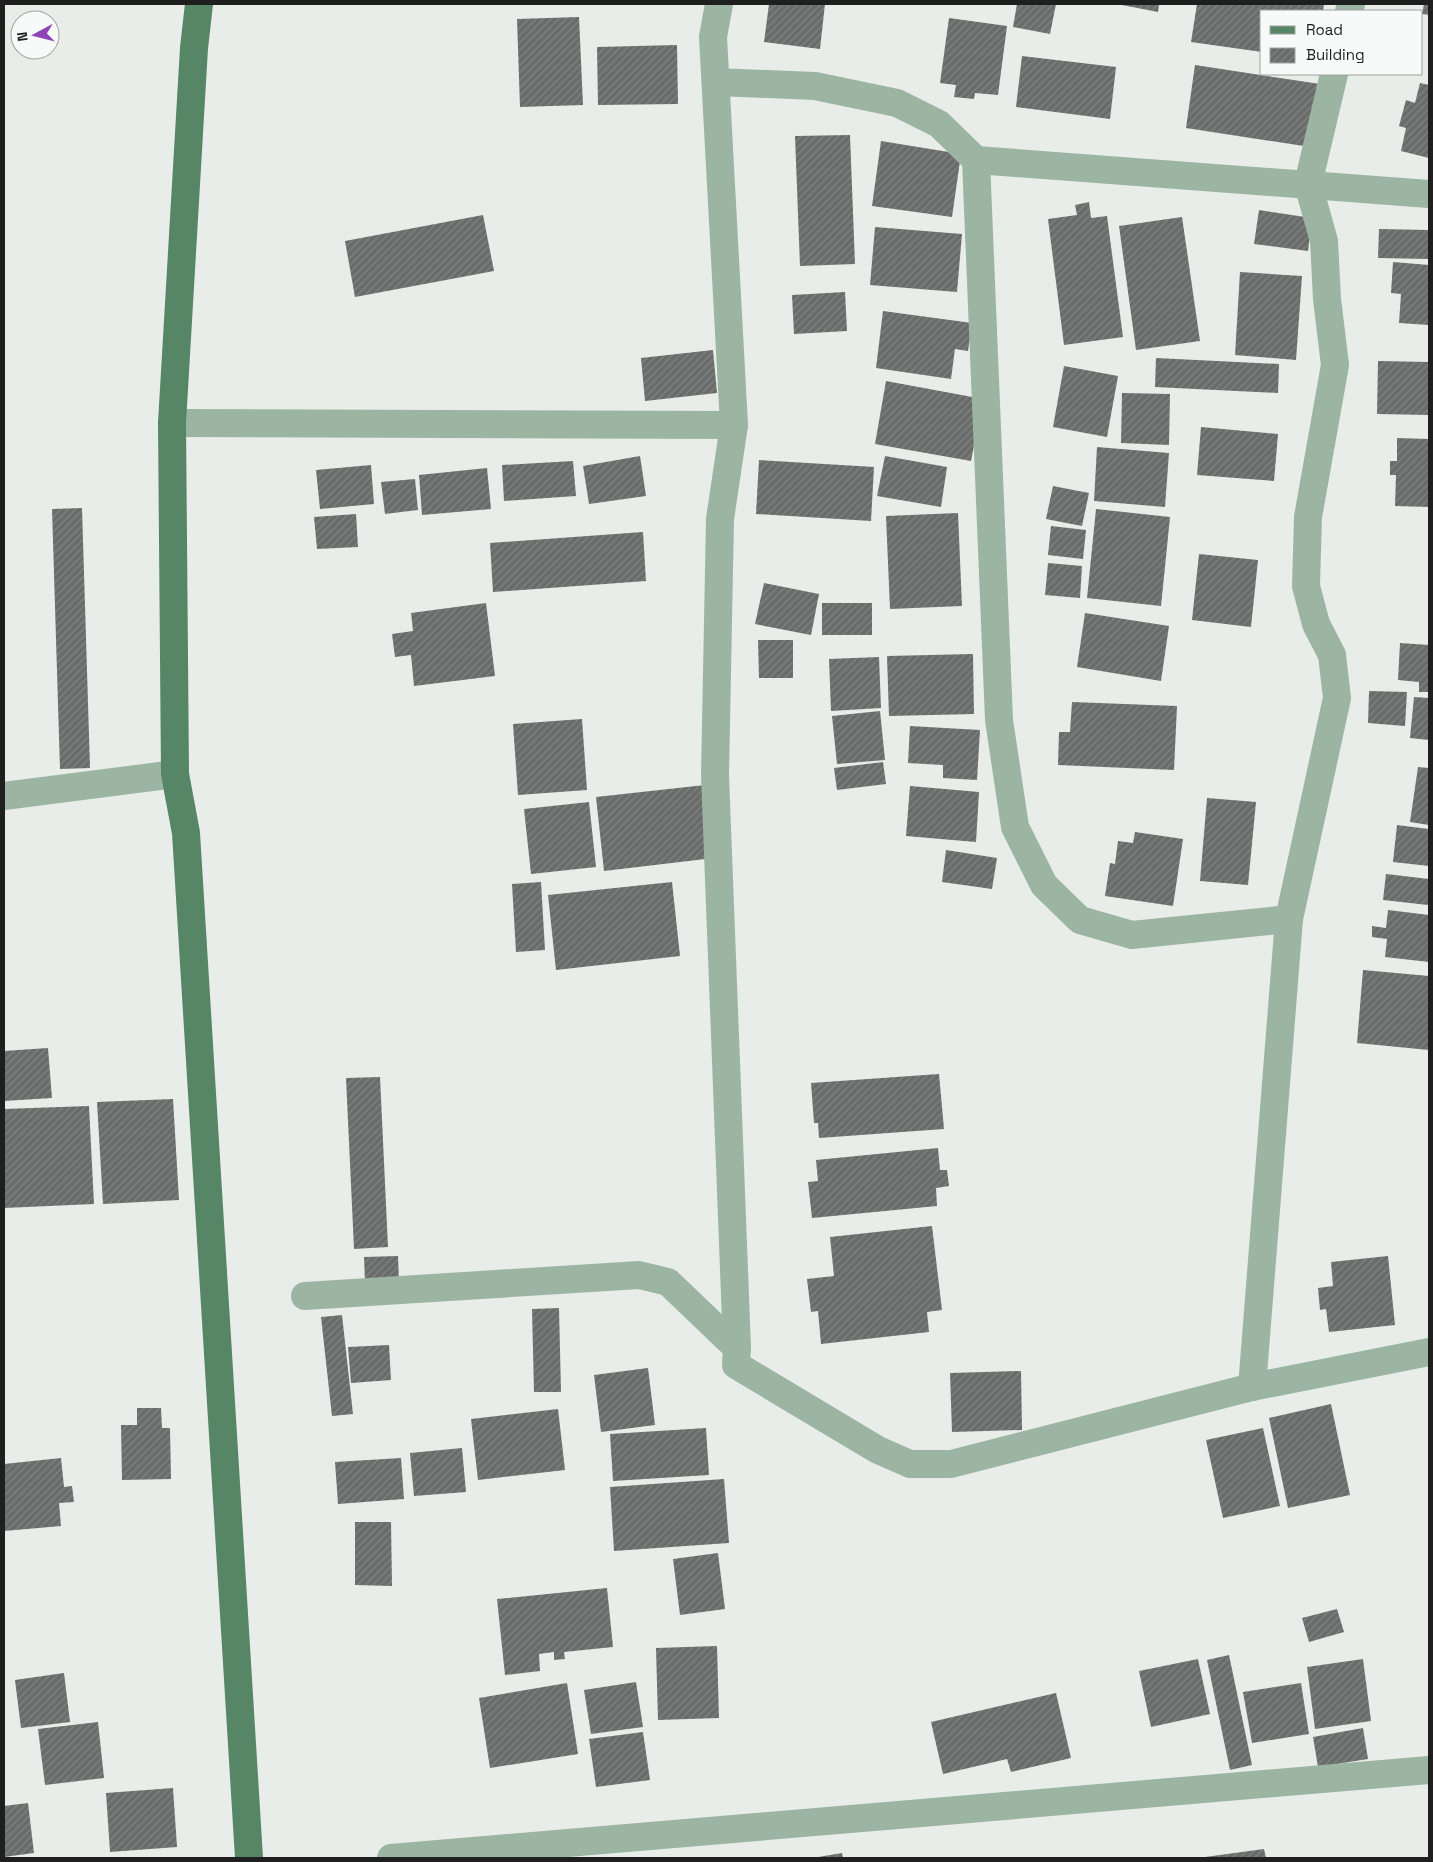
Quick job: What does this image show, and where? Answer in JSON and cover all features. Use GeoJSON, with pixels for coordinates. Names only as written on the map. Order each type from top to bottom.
{"type":"FeatureCollection","features":[{"type":"Feature","properties":{"kind":"main road"},"geometry":{"type":"LineString","coordinates":[[198,4],[172,423],[175,774],[186,833],[249,1858]]}},
{"type":"Feature","properties":{"kind":"street"},"geometry":{"type":"LineString","coordinates":[[718,4],[713,37],[734,425],[720,519],[715,775],[736,1365],[878,1450],[910,1464],[951,1464],[1252,1387],[1429,1352]]}},
{"type":"Feature","properties":{"kind":"street"},"geometry":{"type":"LineString","coordinates":[[1252,1387],[1288,919],[1337,698],[1332,655],[1316,624],[1306,586],[1308,517],[1335,365],[1327,299],[1324,242],[1308,184],[1334,75]]}},
{"type":"Feature","properties":{"kind":"street"},"geometry":{"type":"LineString","coordinates":[[716,82],[815,86],[897,103],[939,124],[976,160],[1429,194]]}},
{"type":"Feature","properties":{"kind":"street"},"geometry":{"type":"LineString","coordinates":[[976,160],[999,720],[1014,827],[1044,885],[1080,920],[1132,935],[1288,919]]}},
{"type":"Feature","properties":{"kind":"street"},"geometry":{"type":"LineString","coordinates":[[172,423],[734,425]]}},
{"type":"Feature","properties":{"kind":"street"},"geometry":{"type":"LineString","coordinates":[[4,796],[175,774]]}},
{"type":"Feature","properties":{"kind":"street"},"geometry":{"type":"LineString","coordinates":[[305,1296],[639,1275],[668,1282],[736,1348]]}},
{"type":"Feature","properties":{"kind":"street"},"geometry":{"type":"LineString","coordinates":[[390,1858],[1429,1770]]}},
{"type":"Feature","properties":{"kind":"building"},"geometry":{"type":"Polygon","coordinates":[[[769,4],[825,4],[820,49],[764,42],[769,4]]]}},
{"type":"Feature","properties":{"kind":"building"},"geometry":{"type":"Polygon","coordinates":[[[1017,4],[1056,4],[1050,34],[1013,27],[1017,4]]]}},
{"type":"Feature","properties":{"kind":"building"},"geometry":{"type":"Polygon","coordinates":[[[1123,4],[1159,4],[1158,12],[1123,4]]]}},
{"type":"Feature","properties":{"kind":"building"},"geometry":{"type":"Polygon","coordinates":[[[1197,4],[1324,4],[1323,10],[1260,10],[1260,52],[1191,42],[1197,4]]]}},
{"type":"Feature","properties":{"kind":"building"},"geometry":{"type":"Polygon","coordinates":[[[1424,4],[1429,4],[1429,15],[1423,14],[1424,4]]]}},
{"type":"Feature","properties":{"kind":"building"},"geometry":{"type":"Polygon","coordinates":[[[579,17],[583,105],[520,107],[517,19],[579,17]]]}},
{"type":"Feature","properties":{"kind":"building"},"geometry":{"type":"Polygon","coordinates":[[[949,18],[1007,26],[998,95],[975,93],[974,99],[954,97],[956,85],[940,83],[949,18]]]}},
{"type":"Feature","properties":{"kind":"building"},"geometry":{"type":"Polygon","coordinates":[[[677,45],[678,104],[598,105],[597,47],[677,45]]]}},
{"type":"Feature","properties":{"kind":"building"},"geometry":{"type":"Polygon","coordinates":[[[1022,56],[1116,67],[1110,119],[1016,107],[1022,56]]]}},
{"type":"Feature","properties":{"kind":"building"},"geometry":{"type":"Polygon","coordinates":[[[1195,65],[1320,84],[1310,147],[1186,128],[1195,65]]]}},
{"type":"Feature","properties":{"kind":"building"},"geometry":{"type":"Polygon","coordinates":[[[1420,83],[1429,85],[1429,158],[1401,151],[1406,128],[1399,126],[1406,100],[1415,103],[1420,83]]]}},
{"type":"Feature","properties":{"kind":"building"},"geometry":{"type":"Polygon","coordinates":[[[850,135],[855,264],[800,266],[795,136],[850,135]]]}},
{"type":"Feature","properties":{"kind":"building"},"geometry":{"type":"Polygon","coordinates":[[[881,141],[961,154],[952,217],[872,206],[881,141]]]}},
{"type":"Feature","properties":{"kind":"building"},"geometry":{"type":"Polygon","coordinates":[[[1089,202],[1091,218],[1107,216],[1123,337],[1064,345],[1048,219],[1077,215],[1075,205],[1089,202]]]}},
{"type":"Feature","properties":{"kind":"building"},"geometry":{"type":"Polygon","coordinates":[[[1259,210],[1312,218],[1308,251],[1254,244],[1259,210]]]}},
{"type":"Feature","properties":{"kind":"building"},"geometry":{"type":"Polygon","coordinates":[[[483,215],[494,271],[355,297],[345,241],[483,215]]]}},
{"type":"Feature","properties":{"kind":"building"},"geometry":{"type":"Polygon","coordinates":[[[1182,217],[1200,341],[1136,350],[1119,226],[1182,217]]]}},
{"type":"Feature","properties":{"kind":"building"},"geometry":{"type":"Polygon","coordinates":[[[875,227],[962,234],[957,292],[870,285],[875,227]]]}},
{"type":"Feature","properties":{"kind":"building"},"geometry":{"type":"Polygon","coordinates":[[[1379,229],[1429,230],[1429,259],[1378,258],[1379,229]]]}},
{"type":"Feature","properties":{"kind":"building"},"geometry":{"type":"Polygon","coordinates":[[[1393,262],[1429,265],[1429,325],[1399,323],[1401,294],[1391,293],[1393,262]]]}},
{"type":"Feature","properties":{"kind":"building"},"geometry":{"type":"Polygon","coordinates":[[[1240,272],[1302,276],[1296,360],[1235,355],[1240,272]]]}},
{"type":"Feature","properties":{"kind":"building"},"geometry":{"type":"Polygon","coordinates":[[[845,292],[847,331],[794,334],[792,295],[845,292]]]}},
{"type":"Feature","properties":{"kind":"building"},"geometry":{"type":"Polygon","coordinates":[[[883,311],[972,323],[968,351],[955,349],[951,379],[876,368],[883,311]]]}},
{"type":"Feature","properties":{"kind":"building"},"geometry":{"type":"Polygon","coordinates":[[[713,350],[717,393],[645,401],[641,358],[713,350]]]}},
{"type":"Feature","properties":{"kind":"building"},"geometry":{"type":"Polygon","coordinates":[[[1156,358],[1279,364],[1278,393],[1155,387],[1156,358]]]}},
{"type":"Feature","properties":{"kind":"building"},"geometry":{"type":"Polygon","coordinates":[[[1378,361],[1429,362],[1429,415],[1377,414],[1378,361]]]}},
{"type":"Feature","properties":{"kind":"building"},"geometry":{"type":"Polygon","coordinates":[[[1064,366],[1118,376],[1107,437],[1053,427],[1064,366]]]}},
{"type":"Feature","properties":{"kind":"building"},"geometry":{"type":"Polygon","coordinates":[[[886,381],[983,399],[971,461],[875,444],[886,381]]]}},
{"type":"Feature","properties":{"kind":"building"},"geometry":{"type":"Polygon","coordinates":[[[1122,393],[1170,394],[1169,445],[1121,443],[1122,393]]]}},
{"type":"Feature","properties":{"kind":"building"},"geometry":{"type":"Polygon","coordinates":[[[1201,427],[1278,434],[1274,481],[1197,475],[1201,427]]]}},
{"type":"Feature","properties":{"kind":"building"},"geometry":{"type":"Polygon","coordinates":[[[1397,438],[1429,439],[1429,507],[1395,506],[1396,475],[1390,475],[1390,461],[1397,461],[1397,438]]]}},
{"type":"Feature","properties":{"kind":"building"},"geometry":{"type":"Polygon","coordinates":[[[1097,447],[1169,453],[1165,507],[1094,501],[1097,447]]]}},
{"type":"Feature","properties":{"kind":"building"},"geometry":{"type":"Polygon","coordinates":[[[640,456],[646,496],[589,504],[583,466],[640,456]]]}},
{"type":"Feature","properties":{"kind":"building"},"geometry":{"type":"Polygon","coordinates":[[[885,456],[947,467],[941,507],[877,496],[885,456]]]}},
{"type":"Feature","properties":{"kind":"building"},"geometry":{"type":"Polygon","coordinates":[[[759,460],[874,467],[871,521],[756,514],[759,460]]]}},
{"type":"Feature","properties":{"kind":"building"},"geometry":{"type":"Polygon","coordinates":[[[573,461],[576,496],[504,501],[502,465],[573,461]]]}},
{"type":"Feature","properties":{"kind":"building"},"geometry":{"type":"Polygon","coordinates":[[[371,465],[374,504],[320,509],[316,470],[371,465]]]}},
{"type":"Feature","properties":{"kind":"building"},"geometry":{"type":"Polygon","coordinates":[[[487,468],[491,509],[422,515],[419,475],[487,468]]]}},
{"type":"Feature","properties":{"kind":"building"},"geometry":{"type":"Polygon","coordinates":[[[415,479],[418,510],[385,514],[381,482],[415,479]]]}},
{"type":"Feature","properties":{"kind":"building"},"geometry":{"type":"Polygon","coordinates":[[[1053,486],[1089,493],[1082,526],[1046,519],[1053,486]]]}},
{"type":"Feature","properties":{"kind":"building"},"geometry":{"type":"Polygon","coordinates":[[[82,508],[90,768],[60,769],[52,509],[82,508]]]}},
{"type":"Feature","properties":{"kind":"building"},"geometry":{"type":"Polygon","coordinates":[[[1096,509],[1170,517],[1161,606],[1087,598],[1096,509]]]}},
{"type":"Feature","properties":{"kind":"building"},"geometry":{"type":"Polygon","coordinates":[[[958,513],[962,606],[890,609],[886,516],[958,513]]]}},
{"type":"Feature","properties":{"kind":"building"},"geometry":{"type":"Polygon","coordinates":[[[356,514],[358,547],[317,549],[314,517],[356,514]]]}},
{"type":"Feature","properties":{"kind":"building"},"geometry":{"type":"Polygon","coordinates":[[[1051,526],[1086,530],[1083,559],[1048,555],[1051,526]]]}},
{"type":"Feature","properties":{"kind":"building"},"geometry":{"type":"Polygon","coordinates":[[[643,532],[646,581],[493,592],[490,543],[643,532]]]}},
{"type":"Feature","properties":{"kind":"building"},"geometry":{"type":"Polygon","coordinates":[[[1199,554],[1258,560],[1251,627],[1192,620],[1199,554]]]}},
{"type":"Feature","properties":{"kind":"building"},"geometry":{"type":"Polygon","coordinates":[[[1048,563],[1082,566],[1080,598],[1045,595],[1048,563]]]}},
{"type":"Feature","properties":{"kind":"building"},"geometry":{"type":"Polygon","coordinates":[[[764,583],[819,594],[811,635],[755,624],[764,583]]]}},
{"type":"Feature","properties":{"kind":"building"},"geometry":{"type":"Polygon","coordinates":[[[486,603],[495,676],[414,686],[411,655],[395,657],[392,634],[413,631],[411,613],[486,603]]]}},
{"type":"Feature","properties":{"kind":"building"},"geometry":{"type":"Polygon","coordinates":[[[822,603],[872,603],[872,635],[822,635],[822,603]]]}},
{"type":"Feature","properties":{"kind":"building"},"geometry":{"type":"Polygon","coordinates":[[[1085,613],[1169,626],[1161,681],[1077,667],[1085,613]]]}},
{"type":"Feature","properties":{"kind":"building"},"geometry":{"type":"Polygon","coordinates":[[[758,640],[793,640],[793,678],[759,678],[758,640]]]}},
{"type":"Feature","properties":{"kind":"building"},"geometry":{"type":"Polygon","coordinates":[[[1400,643],[1429,645],[1429,692],[1419,692],[1419,682],[1398,680],[1400,643]]]}},
{"type":"Feature","properties":{"kind":"building"},"geometry":{"type":"Polygon","coordinates":[[[973,654],[974,714],[889,716],[887,656],[973,654]]]}},
{"type":"Feature","properties":{"kind":"building"},"geometry":{"type":"Polygon","coordinates":[[[879,657],[881,708],[831,711],[829,659],[879,657]]]}},
{"type":"Feature","properties":{"kind":"building"},"geometry":{"type":"Polygon","coordinates":[[[1369,691],[1407,692],[1405,726],[1368,723],[1369,691]]]}},
{"type":"Feature","properties":{"kind":"building"},"geometry":{"type":"Polygon","coordinates":[[[1414,697],[1429,698],[1429,740],[1410,738],[1414,697]]]}},
{"type":"Feature","properties":{"kind":"building"},"geometry":{"type":"Polygon","coordinates":[[[1072,702],[1177,706],[1174,770],[1058,765],[1059,732],[1070,732],[1072,702]]]}},
{"type":"Feature","properties":{"kind":"building"},"geometry":{"type":"Polygon","coordinates":[[[880,711],[885,760],[837,764],[832,716],[880,711]]]}},
{"type":"Feature","properties":{"kind":"building"},"geometry":{"type":"Polygon","coordinates":[[[582,719],[587,790],[518,795],[513,724],[582,719]]]}},
{"type":"Feature","properties":{"kind":"building"},"geometry":{"type":"Polygon","coordinates":[[[910,726],[980,730],[977,780],[943,778],[943,765],[908,763],[910,726]]]}},
{"type":"Feature","properties":{"kind":"building"},"geometry":{"type":"Polygon","coordinates":[[[883,762],[886,784],[837,790],[834,768],[883,762]]]}},
{"type":"Feature","properties":{"kind":"building"},"geometry":{"type":"Polygon","coordinates":[[[1418,767],[1429,768],[1429,825],[1410,822],[1418,767]]]}},
{"type":"Feature","properties":{"kind":"building"},"geometry":{"type":"Polygon","coordinates":[[[705,785],[714,858],[604,871],[596,797],[705,785]]]}},
{"type":"Feature","properties":{"kind":"building"},"geometry":{"type":"Polygon","coordinates":[[[910,786],[979,792],[976,842],[906,836],[910,786]]]}},
{"type":"Feature","properties":{"kind":"building"},"geometry":{"type":"Polygon","coordinates":[[[1207,798],[1256,802],[1248,885],[1200,881],[1207,798]]]}},
{"type":"Feature","properties":{"kind":"building"},"geometry":{"type":"Polygon","coordinates":[[[589,802],[596,867],[531,874],[524,809],[589,802]]]}},
{"type":"Feature","properties":{"kind":"building"},"geometry":{"type":"Polygon","coordinates":[[[1397,825],[1429,829],[1429,866],[1393,862],[1397,825]]]}},
{"type":"Feature","properties":{"kind":"building"},"geometry":{"type":"Polygon","coordinates":[[[1135,832],[1183,839],[1173,906],[1105,896],[1110,863],[1115,864],[1118,841],[1133,843],[1135,832]]]}},
{"type":"Feature","properties":{"kind":"building"},"geometry":{"type":"Polygon","coordinates":[[[946,850],[997,858],[992,889],[942,882],[946,850]]]}},
{"type":"Feature","properties":{"kind":"building"},"geometry":{"type":"Polygon","coordinates":[[[1386,874],[1429,879],[1428,905],[1383,900],[1386,874]]]}},
{"type":"Feature","properties":{"kind":"building"},"geometry":{"type":"Polygon","coordinates":[[[541,882],[545,950],[516,952],[512,884],[541,882]]]}},
{"type":"Feature","properties":{"kind":"building"},"geometry":{"type":"Polygon","coordinates":[[[672,882],[680,956],[556,970],[548,895],[672,882]]]}},
{"type":"Feature","properties":{"kind":"building"},"geometry":{"type":"Polygon","coordinates":[[[1388,910],[1429,915],[1429,962],[1385,957],[1387,939],[1372,937],[1372,926],[1386,928],[1388,910]]]}},
{"type":"Feature","properties":{"kind":"building"},"geometry":{"type":"Polygon","coordinates":[[[1363,970],[1429,976],[1429,1050],[1357,1043],[1363,970]]]}},
{"type":"Feature","properties":{"kind":"building"},"geometry":{"type":"Polygon","coordinates":[[[48,1048],[52,1098],[4,1101],[4,1051],[48,1048]]]}},
{"type":"Feature","properties":{"kind":"building"},"geometry":{"type":"Polygon","coordinates":[[[939,1074],[944,1129],[819,1138],[818,1123],[814,1123],[811,1083],[939,1074]]]}},
{"type":"Feature","properties":{"kind":"building"},"geometry":{"type":"Polygon","coordinates":[[[380,1077],[388,1247],[354,1249],[346,1078],[380,1077]]]}},
{"type":"Feature","properties":{"kind":"building"},"geometry":{"type":"Polygon","coordinates":[[[173,1099],[179,1200],[103,1204],[97,1102],[173,1099]]]}},
{"type":"Feature","properties":{"kind":"building"},"geometry":{"type":"Polygon","coordinates":[[[89,1106],[94,1204],[4,1208],[4,1109],[89,1106]]]}},
{"type":"Feature","properties":{"kind":"building"},"geometry":{"type":"Polygon","coordinates":[[[938,1148],[940,1170],[947,1170],[949,1186],[936,1188],[937,1206],[812,1218],[808,1182],[818,1181],[816,1160],[938,1148]]]}},
{"type":"Feature","properties":{"kind":"building"},"geometry":{"type":"Polygon","coordinates":[[[932,1226],[942,1310],[927,1312],[929,1332],[821,1344],[818,1311],[811,1312],[807,1279],[834,1276],[830,1237],[932,1226]]]}},
{"type":"Feature","properties":{"kind":"building"},"geometry":{"type":"Polygon","coordinates":[[[398,1256],[399,1281],[365,1282],[364,1257],[398,1256]]]}},
{"type":"Feature","properties":{"kind":"building"},"geometry":{"type":"Polygon","coordinates":[[[1388,1256],[1395,1325],[1329,1332],[1326,1309],[1320,1310],[1318,1288],[1333,1286],[1331,1262],[1388,1256]]]}},
{"type":"Feature","properties":{"kind":"building"},"geometry":{"type":"Polygon","coordinates":[[[559,1308],[561,1392],[534,1392],[532,1309],[559,1308]]]}},
{"type":"Feature","properties":{"kind":"building"},"geometry":{"type":"Polygon","coordinates":[[[342,1315],[353,1414],[332,1416],[321,1317],[342,1315]]]}},
{"type":"Feature","properties":{"kind":"building"},"geometry":{"type":"Polygon","coordinates":[[[389,1345],[391,1380],[351,1383],[348,1347],[389,1345]]]}},
{"type":"Feature","properties":{"kind":"building"},"geometry":{"type":"Polygon","coordinates":[[[648,1368],[655,1425],[601,1432],[594,1375],[648,1368]]]}},
{"type":"Feature","properties":{"kind":"building"},"geometry":{"type":"Polygon","coordinates":[[[1021,1371],[1022,1430],[952,1432],[950,1373],[1021,1371]]]}},
{"type":"Feature","properties":{"kind":"building"},"geometry":{"type":"Polygon","coordinates":[[[1331,1404],[1350,1495],[1288,1508],[1269,1418],[1331,1404]]]}},
{"type":"Feature","properties":{"kind":"building"},"geometry":{"type":"Polygon","coordinates":[[[137,1408],[161,1408],[162,1428],[170,1428],[171,1479],[122,1480],[121,1425],[137,1425],[137,1408]]]}},
{"type":"Feature","properties":{"kind":"building"},"geometry":{"type":"Polygon","coordinates":[[[558,1409],[565,1470],[478,1480],[471,1419],[558,1409]]]}},
{"type":"Feature","properties":{"kind":"building"},"geometry":{"type":"Polygon","coordinates":[[[706,1428],[709,1475],[613,1481],[610,1434],[706,1428]]]}},
{"type":"Feature","properties":{"kind":"building"},"geometry":{"type":"Polygon","coordinates":[[[1263,1428],[1280,1506],[1223,1518],[1206,1440],[1263,1428]]]}},
{"type":"Feature","properties":{"kind":"building"},"geometry":{"type":"Polygon","coordinates":[[[462,1448],[466,1492],[414,1496],[410,1453],[462,1448]]]}},
{"type":"Feature","properties":{"kind":"building"},"geometry":{"type":"Polygon","coordinates":[[[61,1458],[64,1487],[72,1486],[74,1502],[59,1503],[61,1526],[4,1531],[4,1464],[61,1458]]]}},
{"type":"Feature","properties":{"kind":"building"},"geometry":{"type":"Polygon","coordinates":[[[401,1458],[404,1499],[338,1504],[335,1462],[401,1458]]]}},
{"type":"Feature","properties":{"kind":"building"},"geometry":{"type":"Polygon","coordinates":[[[724,1479],[729,1543],[614,1551],[610,1487],[724,1479]]]}},
{"type":"Feature","properties":{"kind":"building"},"geometry":{"type":"Polygon","coordinates":[[[355,1522],[391,1522],[392,1586],[355,1585],[355,1522]]]}},
{"type":"Feature","properties":{"kind":"building"},"geometry":{"type":"Polygon","coordinates":[[[718,1553],[725,1609],[680,1615],[673,1559],[718,1553]]]}},
{"type":"Feature","properties":{"kind":"building"},"geometry":{"type":"Polygon","coordinates":[[[607,1588],[613,1647],[564,1652],[565,1659],[554,1660],[554,1652],[539,1654],[540,1671],[505,1675],[497,1599],[607,1588]]]}},
{"type":"Feature","properties":{"kind":"building"},"geometry":{"type":"Polygon","coordinates":[[[1337,1609],[1344,1632],[1309,1642],[1302,1618],[1337,1609]]]}},
{"type":"Feature","properties":{"kind":"building"},"geometry":{"type":"Polygon","coordinates":[[[717,1646],[719,1718],[658,1720],[656,1648],[717,1646]]]}},
{"type":"Feature","properties":{"kind":"building"},"geometry":{"type":"Polygon","coordinates":[[[1229,1655],[1252,1765],[1230,1770],[1207,1660],[1229,1655]]]}},
{"type":"Feature","properties":{"kind":"building"},"geometry":{"type":"Polygon","coordinates":[[[1198,1659],[1210,1714],[1151,1727],[1139,1671],[1198,1659]]]}},
{"type":"Feature","properties":{"kind":"building"},"geometry":{"type":"Polygon","coordinates":[[[1363,1659],[1371,1721],[1315,1729],[1307,1667],[1363,1659]]]}},
{"type":"Feature","properties":{"kind":"building"},"geometry":{"type":"Polygon","coordinates":[[[64,1673],[70,1722],[21,1728],[15,1680],[64,1673]]]}},
{"type":"Feature","properties":{"kind":"building"},"geometry":{"type":"Polygon","coordinates":[[[636,1682],[643,1727],[591,1734],[584,1690],[636,1682]]]}},
{"type":"Feature","properties":{"kind":"building"},"geometry":{"type":"Polygon","coordinates":[[[567,1683],[578,1754],[490,1768],[479,1698],[567,1683]]]}},
{"type":"Feature","properties":{"kind":"building"},"geometry":{"type":"Polygon","coordinates":[[[1301,1683],[1309,1734],[1252,1743],[1243,1692],[1301,1683]]]}},
{"type":"Feature","properties":{"kind":"building"},"geometry":{"type":"Polygon","coordinates":[[[1056,1693],[1071,1758],[1011,1772],[1007,1759],[943,1774],[931,1722],[1056,1693]]]}},
{"type":"Feature","properties":{"kind":"building"},"geometry":{"type":"Polygon","coordinates":[[[98,1722],[104,1778],[45,1785],[38,1729],[98,1722]]]}},
{"type":"Feature","properties":{"kind":"building"},"geometry":{"type":"Polygon","coordinates":[[[1363,1728],[1368,1759],[1318,1767],[1313,1737],[1363,1728]]]}},
{"type":"Feature","properties":{"kind":"building"},"geometry":{"type":"Polygon","coordinates":[[[643,1732],[650,1780],[596,1787],[589,1739],[643,1732]]]}},
{"type":"Feature","properties":{"kind":"building"},"geometry":{"type":"Polygon","coordinates":[[[173,1788],[177,1847],[110,1852],[106,1793],[173,1788]]]}},
{"type":"Feature","properties":{"kind":"building"},"geometry":{"type":"Polygon","coordinates":[[[28,1803],[34,1853],[4,1857],[4,1806],[28,1803]]]}},
{"type":"Feature","properties":{"kind":"building"},"geometry":{"type":"Polygon","coordinates":[[[1264,1849],[1266,1858],[1205,1858],[1205,1857],[1264,1849]]]}},
{"type":"Feature","properties":{"kind":"building"},"geometry":{"type":"Polygon","coordinates":[[[842,1853],[843,1858],[818,1858],[818,1857],[842,1853]]]}}]}
